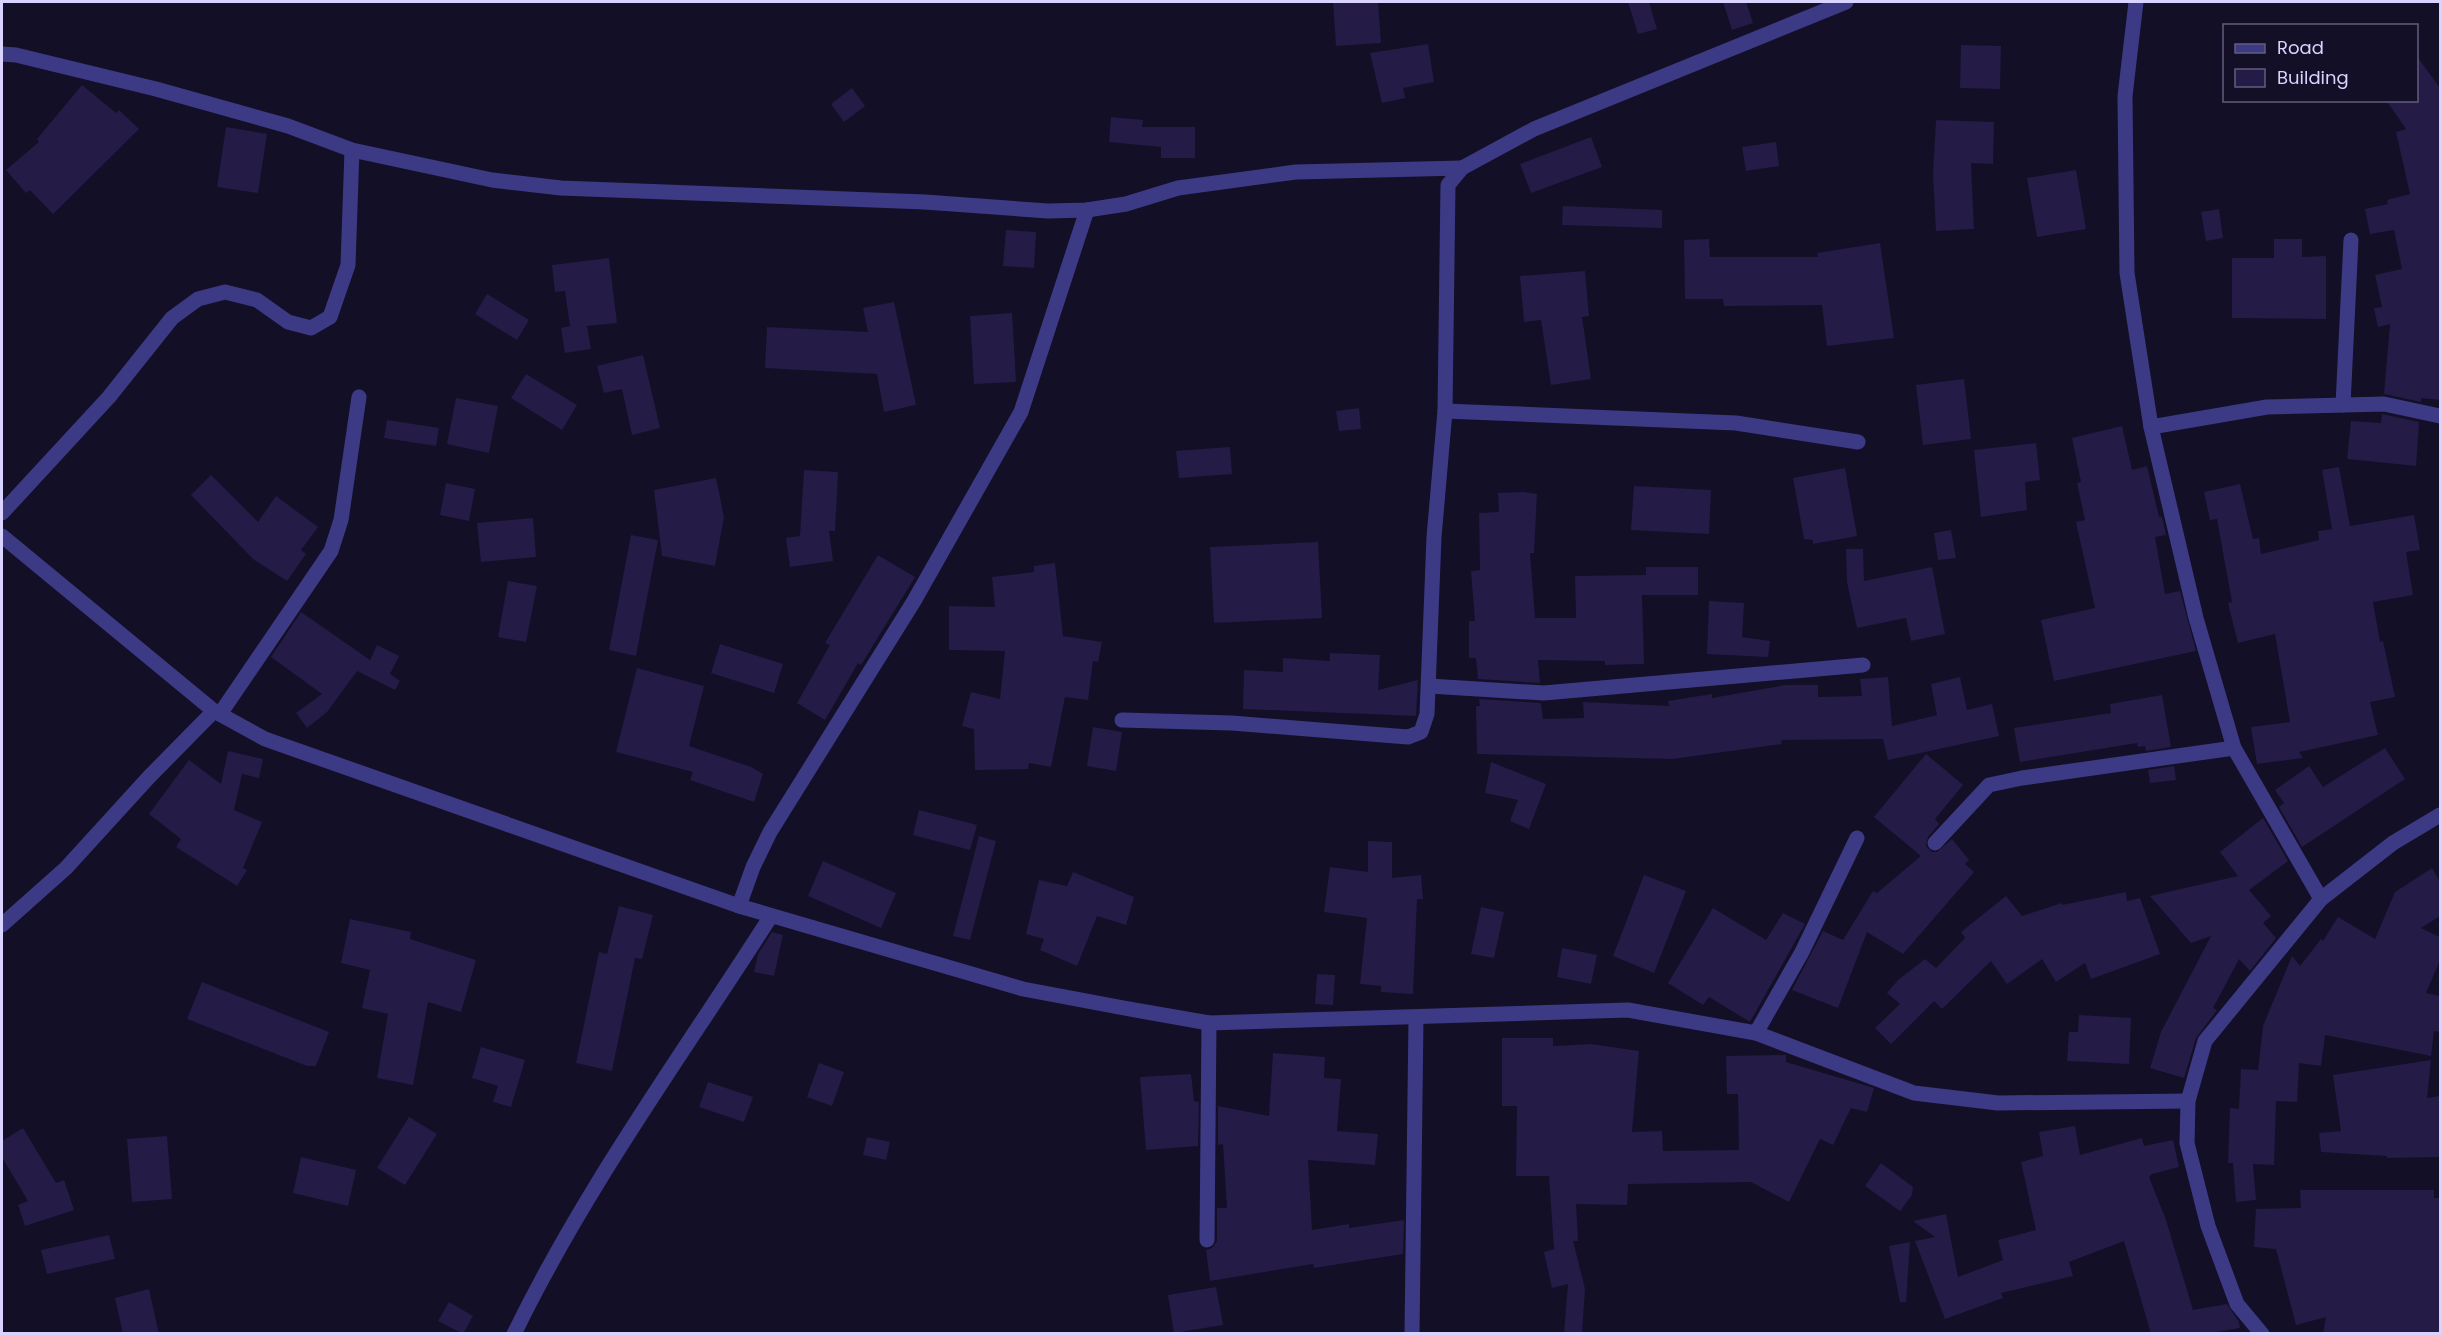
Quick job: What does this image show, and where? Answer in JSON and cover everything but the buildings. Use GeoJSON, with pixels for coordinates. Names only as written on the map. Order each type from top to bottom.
{"type":"FeatureCollection","features":[{"type":"Feature","properties":{"kind":"street"},"geometry":{"type":"LineString","coordinates":[[1122,720],[1232,723],[1408,737],[1421,732],[1427,714],[1434,537],[1445,411],[1448,186],[1461,168],[1534,129],[1846,2]]}},
{"type":"Feature","properties":{"kind":"street"},"geometry":{"type":"LineString","coordinates":[[2136,2],[2125,96],[2127,273],[2151,427],[2196,618],[2234,748],[2321,899]]}},
{"type":"Feature","properties":{"kind":"street"},"geometry":{"type":"LineString","coordinates":[[2,54],[156,89],[288,126],[352,150],[492,180],[561,188],[925,202],[1048,211],[1087,210],[1126,204],[1178,188],[1296,172],[1461,168]]}},
{"type":"Feature","properties":{"kind":"street"},"geometry":{"type":"LineString","coordinates":[[2,513],[109,397],[172,318],[198,299],[225,292],[257,300],[288,322],[311,328],[330,317],[348,265],[352,150]]}},
{"type":"Feature","properties":{"kind":"street"},"geometry":{"type":"LineString","coordinates":[[740,906],[753,867],[770,832],[914,601],[1021,412],[1087,210]]}},
{"type":"Feature","properties":{"kind":"street"},"geometry":{"type":"LineString","coordinates":[[2343,405],[2351,240]]}},
{"type":"Feature","properties":{"kind":"street"},"geometry":{"type":"LineString","coordinates":[[2,925],[66,868],[217,712],[331,551],[341,520],[359,397]]}},
{"type":"Feature","properties":{"kind":"street"},"geometry":{"type":"LineString","coordinates":[[2151,427],[2267,407],[2384,404],[2440,416]]}},
{"type":"Feature","properties":{"kind":"street"},"geometry":{"type":"LineString","coordinates":[[1445,411],[1736,423],[1858,442]]}},
{"type":"Feature","properties":{"kind":"street"},"geometry":{"type":"LineString","coordinates":[[2,536],[217,712],[276,743],[740,906],[1023,989],[1209,1023],[1628,1010],[1756,1033],[1914,1093],[1998,1103],[2188,1101]]}},
{"type":"Feature","properties":{"kind":"street"},"geometry":{"type":"LineString","coordinates":[[1429,686],[1544,693],[1863,665]]}},
{"type":"Feature","properties":{"kind":"street"},"geometry":{"type":"LineString","coordinates":[[1935,843],[1989,785],[2022,778],[2234,748]]}},
{"type":"Feature","properties":{"kind":"street"},"geometry":{"type":"LineString","coordinates":[[2262,1334],[2237,1304],[2208,1226],[2187,1143],[2188,1101],[2205,1041],[2321,899],[2393,843],[2440,815]]}},
{"type":"Feature","properties":{"kind":"street"},"geometry":{"type":"LineString","coordinates":[[1756,1033],[1802,952],[1857,838]]}},
{"type":"Feature","properties":{"kind":"street"},"geometry":{"type":"LineString","coordinates":[[514,1334],[575,1218],[661,1081],[771,916]]}},
{"type":"Feature","properties":{"kind":"street"},"geometry":{"type":"LineString","coordinates":[[1412,1334],[1416,1018]]}},
{"type":"Feature","properties":{"kind":"street"},"geometry":{"type":"LineString","coordinates":[[1207,1240],[1209,1023]]}}]}
